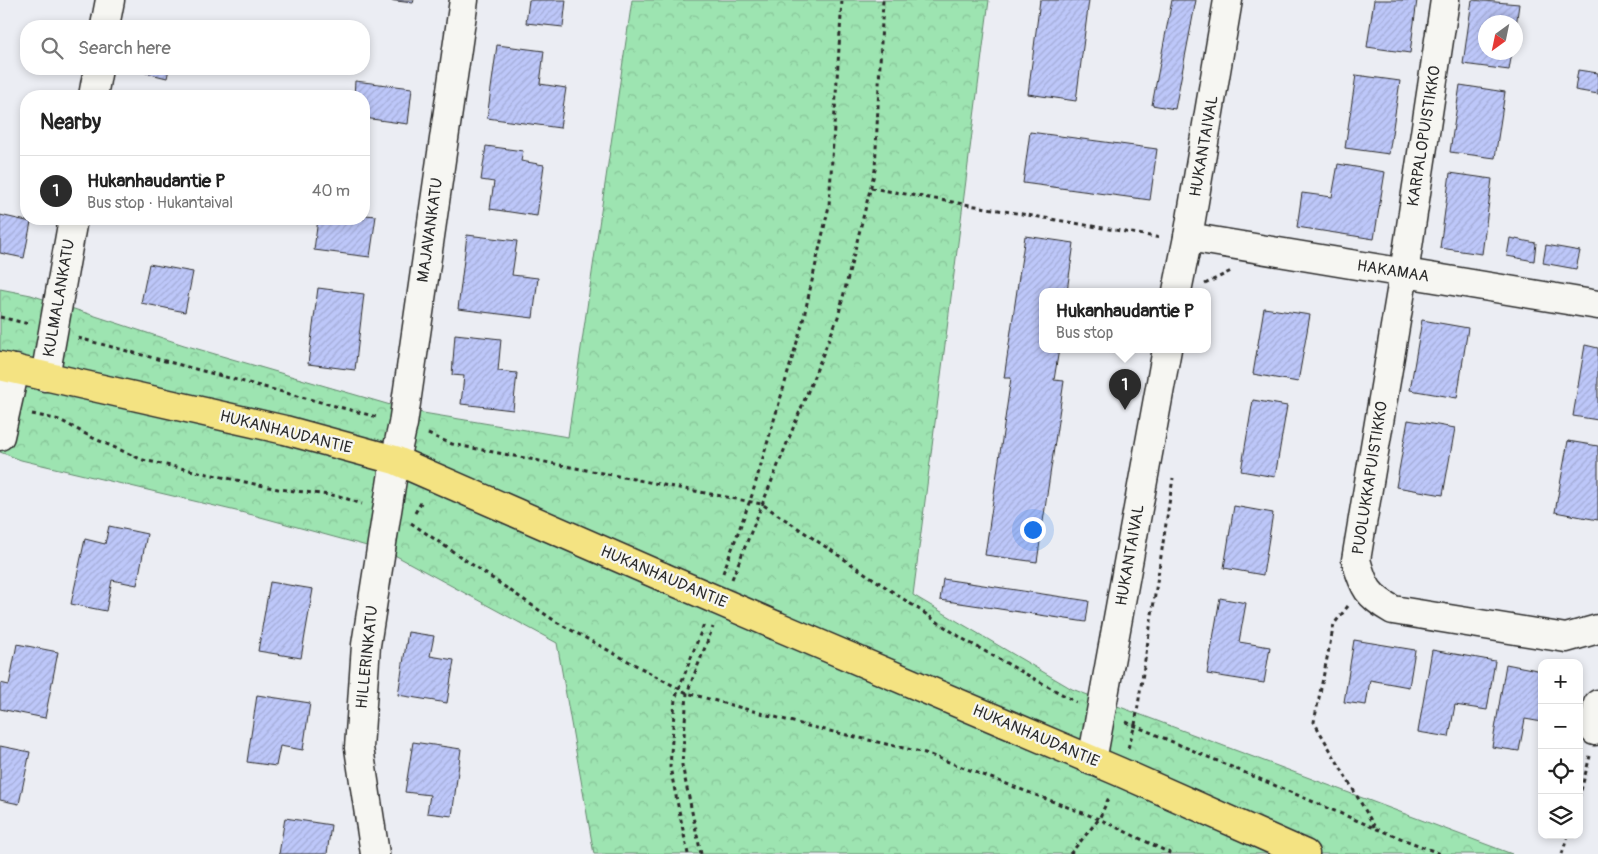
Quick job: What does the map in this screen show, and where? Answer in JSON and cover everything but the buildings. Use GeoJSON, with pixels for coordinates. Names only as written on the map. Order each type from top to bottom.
{"type":"FeatureCollection","features":[{"type":"Feature","properties":{"kind":"main road","name":"HUKANHAUDANTIE"},"geometry":{"type":"LineString","coordinates":[[7,368],[285,430],[395,460],[1120,772],[1305,854]]}},
{"type":"Feature","properties":{"kind":"street"},"geometry":{"type":"LineString","coordinates":[[106,20],[110,0]]}},
{"type":"Feature","properties":{"kind":"street","name":"MAJAVANKATU"},"geometry":{"type":"LineString","coordinates":[[395,460],[403,424],[464,0]]}},
{"type":"Feature","properties":{"kind":"street","name":"HUKANTAIVAL"},"geometry":{"type":"LineString","coordinates":[[1177,288],[1175,238],[1228,0]]}},
{"type":"Feature","properties":{"kind":"street","name":"KARPALOPUISTIKKO"},"geometry":{"type":"LineString","coordinates":[[1404,273],[1444,0]]}},
{"type":"Feature","properties":{"kind":"street"},"geometry":{"type":"LineString","coordinates":[[94,90],[97,75]]}},
{"type":"Feature","properties":{"kind":"street","name":"KULMALANKATU"},"geometry":{"type":"LineString","coordinates":[[45,377],[72,225]]}},
{"type":"Feature","properties":{"kind":"street","name":"HAKAMAA"},"geometry":{"type":"LineString","coordinates":[[1175,238],[1598,305]]}},
{"type":"Feature","properties":{"kind":"street","name":"PUOLUKKAPUISTIKKO"},"geometry":{"type":"LineString","coordinates":[[1404,273],[1356,560],[1364,586],[1376,600],[1393,610],[1566,638],[1598,629]]}},
{"type":"Feature","properties":{"kind":"street","name":"HUKANTAIVAL"},"geometry":{"type":"LineString","coordinates":[[1092,761],[1166,353]]}},
{"type":"Feature","properties":{"kind":"street"},"geometry":{"type":"LineString","coordinates":[[0,436],[6,408],[7,368]]}},
{"type":"Feature","properties":{"kind":"street","name":"HILLERINKATU"},"geometry":{"type":"LineString","coordinates":[[375,854],[359,748],[366,646],[395,460]]}},
{"type":"Feature","properties":{"kind":"street"},"geometry":{"type":"LineString","coordinates":[[1595,731],[1598,704]]}},
{"type":"Feature","properties":{"kind":"path"},"geometry":{"type":"LineString","coordinates":[[722,576],[750,501],[802,325],[829,206],[842,0]]}},
{"type":"Feature","properties":{"kind":"path"},"geometry":{"type":"LineString","coordinates":[[730,585],[838,317],[875,170],[883,0]]}},
{"type":"Feature","properties":{"kind":"path"},"geometry":{"type":"LineString","coordinates":[[871,188],[1175,238]]}},
{"type":"Feature","properties":{"kind":"path"},"geometry":{"type":"LineString","coordinates":[[0,316],[403,424],[452,444],[762,504],[963,639],[1070,700],[1441,854]]}},
{"type":"Feature","properties":{"kind":"path"},"geometry":{"type":"LineString","coordinates":[[6,408],[60,420],[143,460],[278,489],[339,496],[388,512],[409,522],[558,623],[688,692],[808,726],[925,753],[1099,819],[1172,854]]}},
{"type":"Feature","properties":{"kind":"path"},"geometry":{"type":"LineString","coordinates":[[1070,854],[1099,819],[1120,772],[1135,726],[1174,474]]}},
{"type":"Feature","properties":{"kind":"path"},"geometry":{"type":"LineString","coordinates":[[1364,586],[1334,624],[1314,722],[1377,829]]}},
{"type":"Feature","properties":{"kind":"path"},"geometry":{"type":"LineString","coordinates":[[701,854],[682,764],[688,692],[716,621]]}},
{"type":"Feature","properties":{"kind":"path"},"geometry":{"type":"LineString","coordinates":[[688,854],[670,767],[675,699],[704,623]]}},
{"type":"Feature","properties":{"kind":"path"},"geometry":{"type":"LineString","coordinates":[[1580,794],[1595,731]]}},
{"type":"Feature","properties":{"kind":"path"},"geometry":{"type":"LineString","coordinates":[[1562,854],[1567,839]]}},
{"type":"Feature","properties":{"kind":"green space"},"geometry":{"type":"Polygon","coordinates":[[[632,0],[989,0],[913,595],[1072,689],[1512,854],[594,854],[557,643],[389,552],[253,515],[21,460],[0,452],[0,289],[31,295],[184,345],[411,411],[568,437],[632,0]]]}},
{"type":"Feature","properties":{"kind":"place","name":"Hukanhaudantie P"},"geometry":{"type":"Point","coordinates":[1125,410]}}]}
